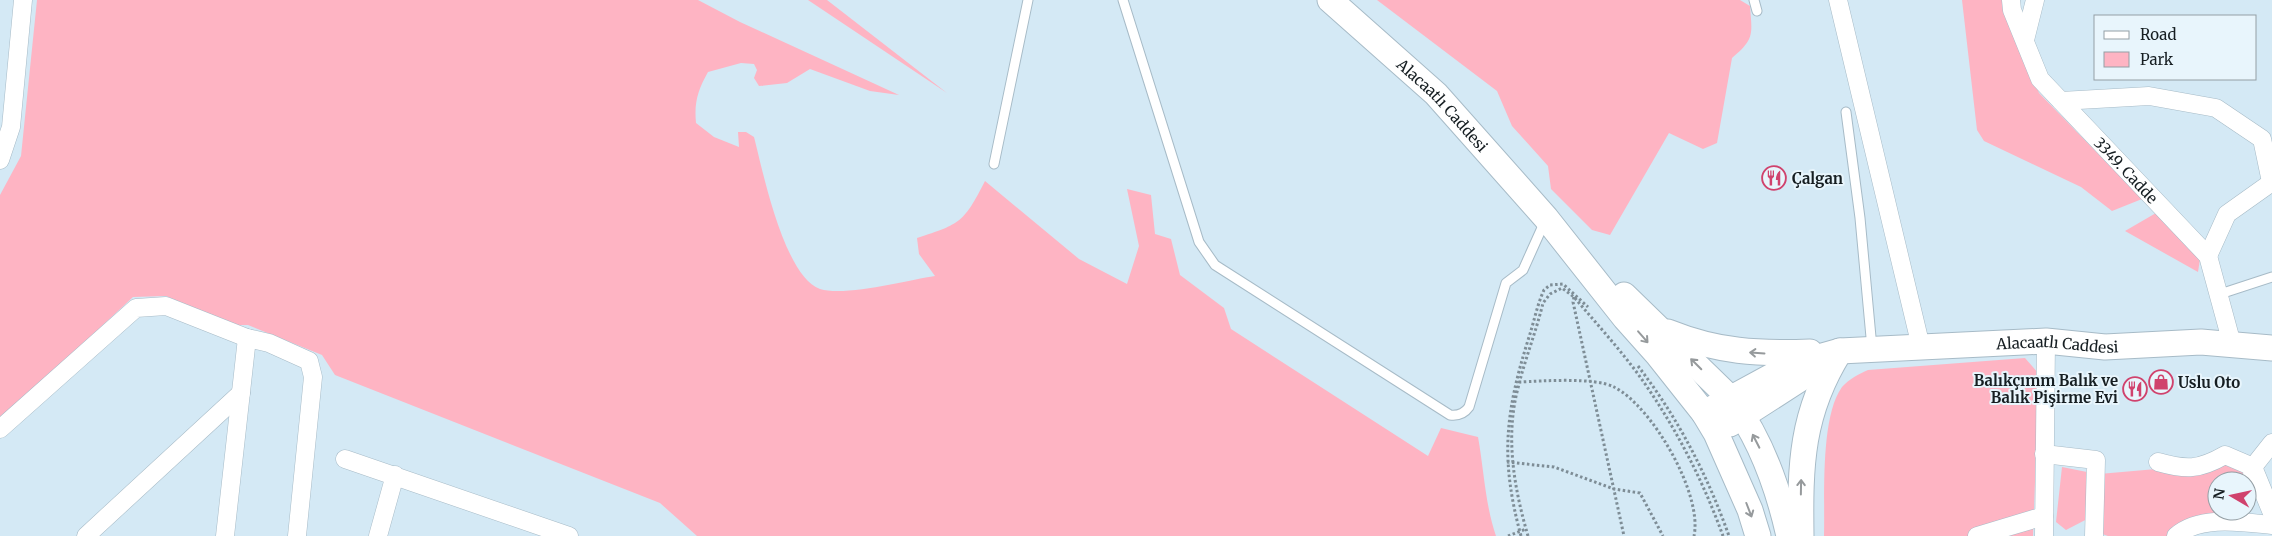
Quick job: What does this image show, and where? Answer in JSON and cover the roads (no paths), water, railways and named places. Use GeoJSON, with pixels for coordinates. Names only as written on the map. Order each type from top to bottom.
{"type":"FeatureCollection","features":[{"type":"Feature","properties":{"kind":"main road","name":"Alacaatlı Caddesi"},"geometry":{"type":"LineString","coordinates":[[1330,0],[1436,94],[1546,218],[1710,423],[1750,510],[1758,536]]}},
{"type":"Feature","properties":{"kind":"main road","name":"Alacaatlı Caddesi"},"geometry":{"type":"LineString","coordinates":[[1546,218],[1661,329],[1737,407],[1763,454],[1781,500],[1789,536]]}},
{"type":"Feature","properties":{"kind":"main road","name":"Alacaatlı Caddesi"},"geometry":{"type":"LineString","coordinates":[[1661,329],[1705,345],[1736,352],[1764,354],[2046,341],[2105,347],[2201,342],[2272,348]]}},
{"type":"Feature","properties":{"kind":"main road"},"geometry":{"type":"LineString","coordinates":[[1710,423],[1840,351]]}},
{"type":"Feature","properties":{"kind":"main road"},"geometry":{"type":"LineString","coordinates":[[1801,536],[1800,486],[1809,420],[1818,390],[1840,351]]}},
{"type":"Feature","properties":{"kind":"street"},"geometry":{"type":"LineString","coordinates":[[0,160],[12,121],[23,0]]}},
{"type":"Feature","properties":{"kind":"street"},"geometry":{"type":"LineString","coordinates":[[1838,0],[1921,347]]}},
{"type":"Feature","properties":{"kind":"street","name":"3349. Cadde"},"geometry":{"type":"LineString","coordinates":[[2012,0],[2012,10],[2040,79],[2208,256]]}},
{"type":"Feature","properties":{"kind":"street"},"geometry":{"type":"LineString","coordinates":[[2025,40],[2035,0]]}},
{"type":"Feature","properties":{"kind":"street"},"geometry":{"type":"LineString","coordinates":[[2061,101],[2149,96],[2216,108],[2262,139],[2272,182],[2227,214],[2208,256],[2217,295],[2232,344]]}},
{"type":"Feature","properties":{"kind":"street"},"geometry":{"type":"LineString","coordinates":[[0,429],[136,308],[166,306],[247,338],[270,343],[309,361],[313,377],[298,536]]}},
{"type":"Feature","properties":{"kind":"street"},"geometry":{"type":"LineString","coordinates":[[225,536],[247,338]]}},
{"type":"Feature","properties":{"kind":"street"},"geometry":{"type":"LineString","coordinates":[[2044,536],[2046,341]]}},
{"type":"Feature","properties":{"kind":"street"},"geometry":{"type":"LineString","coordinates":[[86,536],[241,393]]}},
{"type":"Feature","properties":{"kind":"street"},"geometry":{"type":"LineString","coordinates":[[2253,471],[2253,467],[2272,443]]}},
{"type":"Feature","properties":{"kind":"street"},"geometry":{"type":"LineString","coordinates":[[2044,454],[2096,460],[2094,536]]}},
{"type":"Feature","properties":{"kind":"street"},"geometry":{"type":"LineString","coordinates":[[2158,462],[2190,469],[2204,466],[2225,455],[2253,467],[2272,513]]}},
{"type":"Feature","properties":{"kind":"street"},"geometry":{"type":"LineString","coordinates":[[345,459],[569,536]]}},
{"type":"Feature","properties":{"kind":"street"},"geometry":{"type":"LineString","coordinates":[[378,536],[395,475]]}},
{"type":"Feature","properties":{"kind":"street"},"geometry":{"type":"LineString","coordinates":[[1977,536],[2044,516]]}},
{"type":"Feature","properties":{"kind":"street"},"geometry":{"type":"LineString","coordinates":[[2176,536],[2183,530],[2212,521]]}},
{"type":"Feature","properties":{"kind":"street"},"geometry":{"type":"LineString","coordinates":[[2252,521],[2272,525]]}},
{"type":"Feature","properties":{"kind":"lane"},"geometry":{"type":"LineString","coordinates":[[994,164],[1028,0]]}},
{"type":"Feature","properties":{"kind":"lane"},"geometry":{"type":"LineString","coordinates":[[1123,0],[1199,242],[1215,265],[1450,415],[1460,415],[1469,407],[1506,283],[1523,270],[1546,218]]}},
{"type":"Feature","properties":{"kind":"lane"},"geometry":{"type":"LineString","coordinates":[[1754,0],[1757,11]]}},
{"type":"Feature","properties":{"kind":"lane"},"geometry":{"type":"LineString","coordinates":[[1846,112],[1860,218],[1872,349]]}},
{"type":"Feature","properties":{"kind":"lane"},"geometry":{"type":"LineString","coordinates":[[2217,295],[2272,276]]}},
{"type":"Feature","properties":{"kind":"place","name":"Çalgan"},"geometry":{"type":"Point","coordinates":[1774,178]}},
{"type":"Feature","properties":{"kind":"place","name":"Uslu Oto"},"geometry":{"type":"Point","coordinates":[2161,382]}},
{"type":"Feature","properties":{"kind":"place","name":"Balıkçımm Balık ve Balık Pişirme Evi"},"geometry":{"type":"Point","coordinates":[2135,389]}}]}
